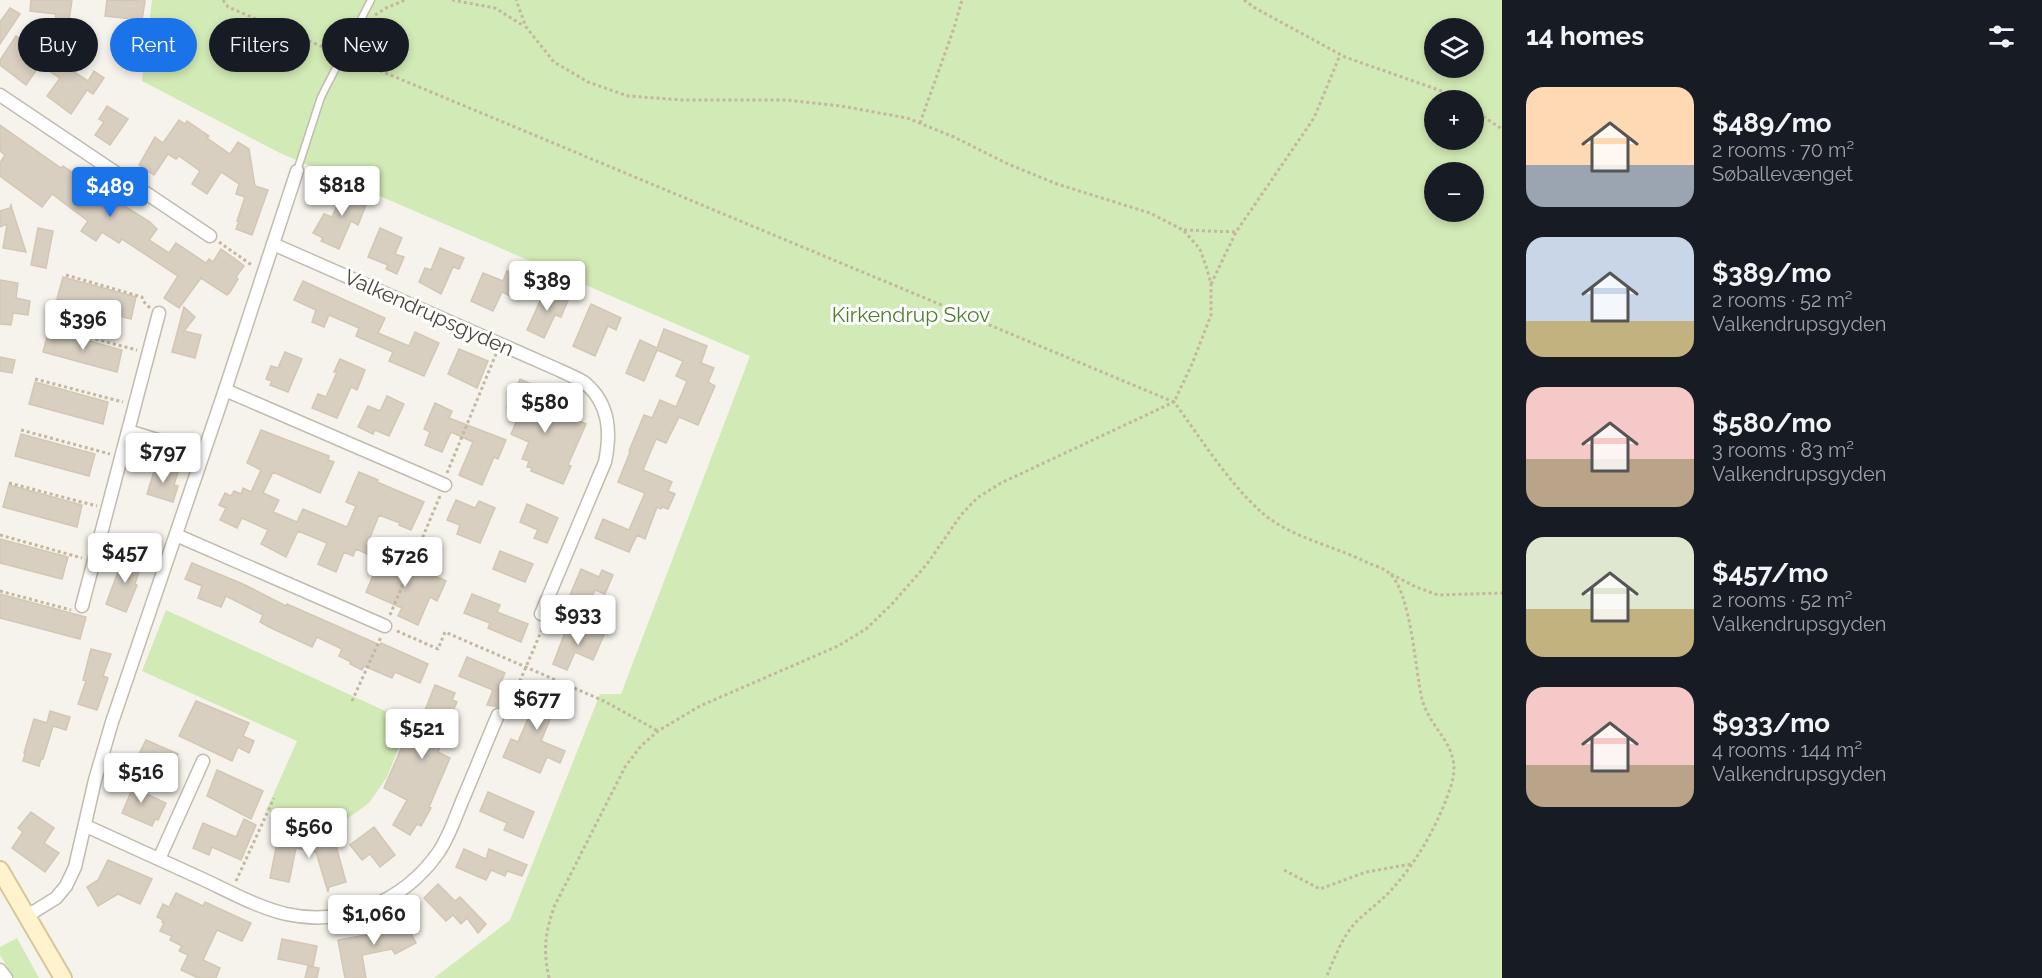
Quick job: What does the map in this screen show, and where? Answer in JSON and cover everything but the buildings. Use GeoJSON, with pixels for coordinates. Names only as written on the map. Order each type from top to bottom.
{"type":"FeatureCollection","features":[{"type":"Feature","properties":{"kind":"main road"},"geometry":{"type":"LineString","coordinates":[[0,870],[6,895],[27,916],[63,978]]}},
{"type":"Feature","properties":{"kind":"street"},"geometry":{"type":"LineString","coordinates":[[0,95],[210,236]]}},
{"type":"Feature","properties":{"kind":"street"},"geometry":{"type":"LineString","coordinates":[[27,916],[56,898],[66,886],[75,867],[95,780],[112,722],[297,171]]}},
{"type":"Feature","properties":{"kind":"street","name":"Valkendrupsgyden"},"geometry":{"type":"LineString","coordinates":[[273,244],[584,383],[601,402],[608,422],[609,442],[605,462],[541,614]]}},
{"type":"Feature","properties":{"kind":"street"},"geometry":{"type":"LineString","coordinates":[[82,606],[159,313]]}},
{"type":"Feature","properties":{"kind":"street"},"geometry":{"type":"LineString","coordinates":[[225,390],[445,485]]}},
{"type":"Feature","properties":{"kind":"street"},"geometry":{"type":"LineString","coordinates":[[128,431],[203,454]]}},
{"type":"Feature","properties":{"kind":"street"},"geometry":{"type":"LineString","coordinates":[[176,535],[386,626]]}},
{"type":"Feature","properties":{"kind":"street"},"geometry":{"type":"LineString","coordinates":[[86,826],[231,892],[286,914],[334,917],[355,913],[377,905],[403,890],[427,867],[439,851],[450,831],[498,715]]}},
{"type":"Feature","properties":{"kind":"street"},"geometry":{"type":"LineString","coordinates":[[159,859],[204,760]]}},
{"type":"Feature","properties":{"kind":"street"},"geometry":{"type":"LineString","coordinates":[[0,970],[6,978]]}},
{"type":"Feature","properties":{"kind":"lane"},"geometry":{"type":"LineString","coordinates":[[362,18],[371,0]]}},
{"type":"Feature","properties":{"kind":"lane"},"geometry":{"type":"LineString","coordinates":[[297,171],[321,97],[334,72]]}},
{"type":"Feature","properties":{"kind":"path"},"geometry":{"type":"LineString","coordinates":[[223,0],[228,7],[322,47]]}},
{"type":"Feature","properties":{"kind":"path"},"geometry":{"type":"LineString","coordinates":[[371,18],[405,0]]}},
{"type":"Feature","properties":{"kind":"path"},"geometry":{"type":"LineString","coordinates":[[452,0],[495,8],[526,27]]}},
{"type":"Feature","properties":{"kind":"path"},"geometry":{"type":"LineString","coordinates":[[516,0],[526,27],[554,62],[588,82],[628,96],[683,100],[786,100],[841,105],[908,118],[1057,184],[1150,213],[1183,230],[1200,249],[1211,285],[1211,315],[1174,402],[1001,483],[977,498],[961,515],[927,564],[892,604],[866,629],[838,646],[700,706],[658,731],[641,746],[625,766],[554,907],[546,931],[544,956],[549,978]]}},
{"type":"Feature","properties":{"kind":"path"},"geometry":{"type":"LineString","coordinates":[[920,123],[962,0]]}},
{"type":"Feature","properties":{"kind":"path"},"geometry":{"type":"LineString","coordinates":[[1244,0],[1255,9],[1341,55],[1439,90]]}},
{"type":"Feature","properties":{"kind":"path"},"geometry":{"type":"LineString","coordinates":[[1211,285],[1236,232],[1314,118],[1341,55]]}},
{"type":"Feature","properties":{"kind":"path"},"geometry":{"type":"LineString","coordinates":[[383,72],[1174,402],[1237,486],[1255,506],[1276,523],[1438,595],[1502,593]]}},
{"type":"Feature","properties":{"kind":"path"},"geometry":{"type":"LineString","coordinates":[[1484,117],[1502,129]]}},
{"type":"Feature","properties":{"kind":"path"},"geometry":{"type":"LineString","coordinates":[[1183,230],[1236,232]]}},
{"type":"Feature","properties":{"kind":"path"},"geometry":{"type":"LineString","coordinates":[[210,236],[264,273]]}},
{"type":"Feature","properties":{"kind":"path"},"geometry":{"type":"LineString","coordinates":[[66,275],[142,297],[142,301],[153,311],[159,313]]}},
{"type":"Feature","properties":{"kind":"path"},"geometry":{"type":"LineString","coordinates":[[49,327],[148,353]]}},
{"type":"Feature","properties":{"kind":"path"},"geometry":{"type":"LineString","coordinates":[[352,701],[445,485],[448,468],[500,344]]}},
{"type":"Feature","properties":{"kind":"path"},"geometry":{"type":"LineString","coordinates":[[35,379],[135,405]]}},
{"type":"Feature","properties":{"kind":"path"},"geometry":{"type":"LineString","coordinates":[[21,430],[121,457]]}},
{"type":"Feature","properties":{"kind":"path"},"geometry":{"type":"LineString","coordinates":[[9,483],[107,508]]}},
{"type":"Feature","properties":{"kind":"path"},"geometry":{"type":"LineString","coordinates":[[0,535],[93,562]]}},
{"type":"Feature","properties":{"kind":"path"},"geometry":{"type":"LineString","coordinates":[[1326,978],[1336,954],[1355,924],[1392,890],[1414,863],[1451,785],[1454,768],[1449,745],[1425,708],[1419,686],[1406,603],[1390,573]]}},
{"type":"Feature","properties":{"kind":"path"},"geometry":{"type":"LineString","coordinates":[[0,591],[75,611],[82,606]]}},
{"type":"Feature","properties":{"kind":"path"},"geometry":{"type":"LineString","coordinates":[[498,715],[506,715],[544,624],[541,614]]}},
{"type":"Feature","properties":{"kind":"path"},"geometry":{"type":"LineString","coordinates":[[386,626],[438,649],[445,632],[604,700],[658,731]]}},
{"type":"Feature","properties":{"kind":"path"},"geometry":{"type":"LineString","coordinates":[[231,892],[274,798]]}},
{"type":"Feature","properties":{"kind":"path"},"geometry":{"type":"LineString","coordinates":[[1284,870],[1320,889],[1366,872],[1414,863]]}},
{"type":"Feature","properties":{"kind":"green space","name":"Kirkendrup Skov"},"geometry":{"type":"Polygon","coordinates":[[[152,0],[1502,0],[1502,978],[434,978],[510,920],[600,694],[621,694],[750,356],[280,153],[142,81],[143,72],[197,72],[197,18],[150,18],[152,0]]]}},
{"type":"Feature","properties":{"kind":"green space"},"geometry":{"type":"Polygon","coordinates":[[[166,610],[409,722],[387,777],[369,803],[340,824],[310,828],[266,811],[297,741],[142,671],[166,610]]]}},
{"type":"Feature","properties":{"kind":"green space"},"geometry":{"type":"Polygon","coordinates":[[[17,938],[39,978],[14,978],[0,955],[0,947],[17,938]]]}}]}
